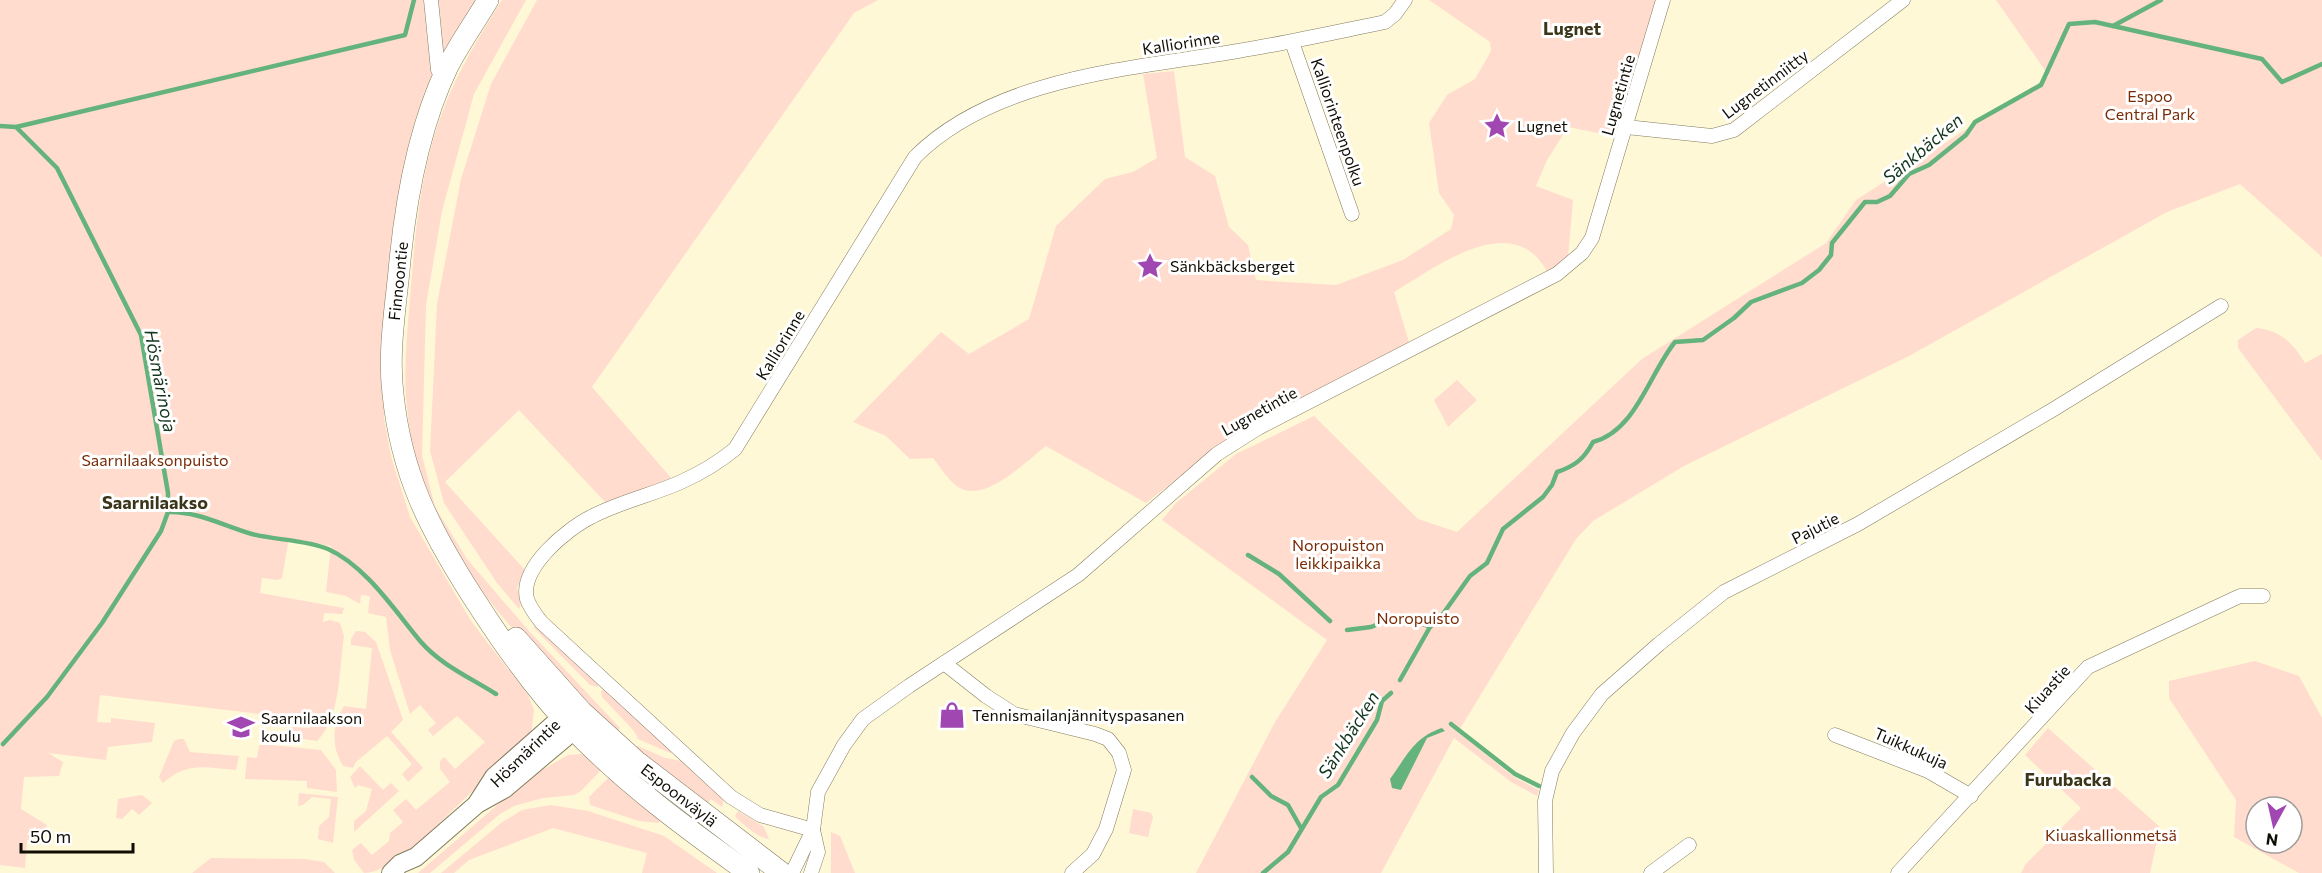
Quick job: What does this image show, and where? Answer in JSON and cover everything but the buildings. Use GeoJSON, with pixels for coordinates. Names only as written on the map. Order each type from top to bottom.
{"type":"FeatureCollection","features":[{"type":"Feature","properties":{"kind":"main road","name":"Finnoontie"},"geometry":{"type":"LineString","coordinates":[[488,0],[444,76],[425,125],[401,243],[394,319],[393,394],[415,494],[454,567],[503,644],[572,720]]}},
{"type":"Feature","properties":{"kind":"main road","name":"Espoonväylä"},"geometry":{"type":"LineString","coordinates":[[572,720],[605,761],[669,815],[748,873]]}},
{"type":"Feature","properties":{"kind":"main road","name":"Espoonväylä"},"geometry":{"type":"LineString","coordinates":[[572,720],[636,761],[782,873]]}},
{"type":"Feature","properties":{"kind":"street"},"geometry":{"type":"LineString","coordinates":[[431,0],[438,70],[444,76]]}},
{"type":"Feature","properties":{"kind":"street","name":"Kalliorinne"},"geometry":{"type":"LineString","coordinates":[[813,830],[760,815],[731,797],[542,622],[531,609],[526,597],[527,584],[540,558],[573,528],[592,516],[693,476],[721,461],[735,449],[915,157],[926,145],[960,122],[1008,97],[1140,66],[1292,42],[1385,22],[1395,14],[1405,0]]}},
{"type":"Feature","properties":{"kind":"street","name":"Lugnetintie"},"geometry":{"type":"LineString","coordinates":[[792,873],[813,830],[818,792],[855,728],[890,699],[1078,575],[1162,501],[1231,445],[1258,428],[1557,274],[1582,253],[1592,238],[1663,0]]}},
{"type":"Feature","properties":{"kind":"street","name":"Lugnetinniitty"},"geometry":{"type":"LineString","coordinates":[[1626,128],[1712,136],[1734,130],[1903,0]]}},
{"type":"Feature","properties":{"kind":"street","name":"Kalliorinteenpolku"},"geometry":{"type":"LineString","coordinates":[[1292,42],[1352,214]]}},
{"type":"Feature","properties":{"kind":"street","name":"Pajutie"},"geometry":{"type":"LineString","coordinates":[[1546,873],[1545,801],[1552,771],[1573,733],[1602,694],[1659,644],[1724,592],[1858,524],[2054,409],[2221,306]]}},
{"type":"Feature","properties":{"kind":"street","name":"Kiuastie"},"geometry":{"type":"LineString","coordinates":[[1898,873],[2088,667],[2240,596],[2263,596]]}},
{"type":"Feature","properties":{"kind":"street"},"geometry":{"type":"LineString","coordinates":[[944,663],[986,696],[1014,714],[1095,734],[1108,739],[1119,753],[1124,770],[1106,829],[1093,854],[1072,873]]}},
{"type":"Feature","properties":{"kind":"street","name":"Hösmärintie"},"geometry":{"type":"LineString","coordinates":[[391,873],[400,864],[412,865],[477,804],[504,789],[572,720]]}},
{"type":"Feature","properties":{"kind":"street","name":"Tuikkukuja"},"geometry":{"type":"LineString","coordinates":[[1835,735],[1928,771],[1971,796]]}},
{"type":"Feature","properties":{"kind":"street","name":"Lugnetintie"},"geometry":{"type":"LineString","coordinates":[[811,873],[818,852],[813,830]]}},
{"type":"Feature","properties":{"kind":"street"},"geometry":{"type":"LineString","coordinates":[[1651,873],[1689,845]]}},
{"type":"Feature","properties":{"kind":"green space","name":"Saarnilaaksonpuisto"},"geometry":{"type":"Polygon","coordinates":[[[0,0],[478,0],[434,87],[384,379],[384,419],[391,456],[410,517],[471,621],[528,695],[534,710],[531,735],[403,858],[379,870],[364,873],[354,860],[352,850],[361,843],[372,855],[389,841],[390,833],[403,822],[393,810],[406,799],[416,810],[450,782],[440,769],[440,761],[444,757],[455,769],[485,742],[457,716],[433,736],[428,730],[436,723],[420,705],[410,714],[390,650],[386,617],[368,613],[370,596],[361,595],[360,604],[346,596],[326,592],[331,546],[289,538],[282,578],[278,580],[262,578],[260,593],[344,608],[342,614],[324,613],[323,622],[330,620],[340,623],[344,636],[335,706],[325,731],[317,741],[291,737],[289,730],[292,727],[310,728],[311,720],[100,695],[97,722],[111,723],[111,718],[155,723],[152,742],[108,747],[106,760],[48,753],[63,762],[59,776],[24,777],[21,809],[47,825],[43,841],[27,840],[25,868],[0,865],[0,0]]]}},
{"type":"Feature","properties":{"kind":"green space"},"geometry":{"type":"Polygon","coordinates":[[[502,0],[526,0],[474,94],[442,211],[426,305],[422,456],[435,507],[467,559],[529,631],[620,728],[613,735],[513,629],[467,571],[448,540],[427,497],[410,434],[405,381],[406,354],[414,251],[429,154],[456,80],[470,52],[502,0]]]}},
{"type":"Feature","properties":{"kind":"green space"},"geometry":{"type":"Polygon","coordinates":[[[537,0],[878,0],[854,13],[592,387],[673,480],[605,502],[519,410],[445,482],[525,570],[517,588],[521,605],[519,609],[497,583],[444,503],[430,451],[437,304],[461,179],[491,84],[537,0]]]}},
{"type":"Feature","properties":{"kind":"green space"},"geometry":{"type":"Polygon","coordinates":[[[1429,0],[1656,0],[1618,137],[1568,127],[1547,160],[1536,186],[1573,200],[1568,258],[1549,275],[1534,255],[1517,245],[1497,243],[1475,248],[1453,257],[1394,292],[1409,342],[1233,436],[1146,503],[1046,446],[1004,479],[992,486],[969,491],[958,487],[933,458],[910,459],[886,436],[853,422],[941,332],[969,354],[1029,319],[1056,226],[1105,179],[1133,172],[1157,158],[1143,74],[1174,71],[1185,157],[1215,176],[1229,227],[1248,245],[1256,280],[1336,285],[1403,260],[1451,229],[1454,215],[1439,193],[1429,123],[1447,95],[1475,79],[1491,51],[1490,42],[1429,0]]]}},
{"type":"Feature","properties":{"kind":"green space","name":"Espoo Central Park"},"geometry":{"type":"Polygon","coordinates":[[[1996,0],[2322,0],[2322,257],[2240,184],[2167,212],[1909,356],[1684,466],[1593,521],[1576,539],[1458,732],[1514,777],[1539,790],[1537,796],[1511,782],[1454,738],[1381,873],[1196,873],[1275,722],[1327,640],[1162,520],[1176,503],[1236,454],[1314,416],[1418,519],[1457,532],[1642,359],[1826,243],[1856,200],[2049,76],[1996,0]]]}},
{"type":"Feature","properties":{"kind":"green space"},"geometry":{"type":"Polygon","coordinates":[[[2256,328],[2265,329],[2285,339],[2296,349],[2305,363],[2322,354],[2322,461],[2238,348],[2238,340],[2256,328]]]}},
{"type":"Feature","properties":{"kind":"green space"},"geometry":{"type":"Polygon","coordinates":[[[1457,380],[1477,400],[1448,427],[1434,400],[1457,380]]]}},
{"type":"Feature","properties":{"kind":"green space"},"geometry":{"type":"Polygon","coordinates":[[[536,624],[598,682],[598,687],[590,685],[534,628],[536,624]]]}},
{"type":"Feature","properties":{"kind":"green space"},"geometry":{"type":"Polygon","coordinates":[[[356,631],[365,632],[376,642],[403,720],[391,732],[423,768],[408,782],[402,774],[412,764],[387,736],[356,762],[353,768],[343,766],[336,751],[335,728],[344,706],[366,709],[372,648],[351,645],[351,639],[356,631]]]}},
{"type":"Feature","properties":{"kind":"green space"},"geometry":{"type":"Polygon","coordinates":[[[2255,661],[2299,676],[2322,718],[2322,873],[2299,873],[2266,855],[2304,855],[2304,795],[2244,795],[2244,843],[2234,837],[2236,800],[2169,698],[2169,681],[2255,661]]]}},
{"type":"Feature","properties":{"kind":"green space"},"geometry":{"type":"Polygon","coordinates":[[[605,688],[673,752],[670,753],[638,739],[634,731],[602,697],[601,691],[605,688]]]}},
{"type":"Feature","properties":{"kind":"green space","name":"Kiuaskallionmetsä"},"geometry":{"type":"Polygon","coordinates":[[[2048,728],[2160,827],[2150,873],[2021,873],[2025,865],[2081,808],[2025,755],[2048,728]]]}},
{"type":"Feature","properties":{"kind":"green space"},"geometry":{"type":"Polygon","coordinates":[[[184,739],[190,752],[239,756],[236,770],[206,767],[189,769],[181,771],[163,783],[159,777],[174,741],[184,739]]]}},
{"type":"Feature","properties":{"kind":"green space"},"geometry":{"type":"Polygon","coordinates":[[[262,744],[321,750],[336,770],[337,792],[307,788],[307,781],[245,779],[247,757],[257,758],[259,746],[262,744]]]}},
{"type":"Feature","properties":{"kind":"green space"},"geometry":{"type":"Polygon","coordinates":[[[638,746],[665,758],[682,761],[724,798],[722,807],[711,799],[707,804],[635,747],[638,746]]]}},
{"type":"Feature","properties":{"kind":"green space"},"geometry":{"type":"Polygon","coordinates":[[[581,754],[591,758],[602,769],[581,791],[574,795],[543,798],[514,806],[500,814],[430,873],[418,873],[530,777],[568,755],[581,754]]]}},
{"type":"Feature","properties":{"kind":"green space"},"geometry":{"type":"Polygon","coordinates":[[[360,766],[383,790],[391,783],[399,791],[354,832],[354,821],[366,811],[372,789],[358,785],[355,788],[350,777],[360,766]]]}},
{"type":"Feature","properties":{"kind":"green space"},"geometry":{"type":"Polygon","coordinates":[[[610,776],[660,819],[659,823],[639,821],[590,805],[589,797],[610,776]]]}},
{"type":"Feature","properties":{"kind":"green space"},"geometry":{"type":"Polygon","coordinates":[[[299,793],[338,797],[333,843],[318,839],[319,826],[329,817],[331,799],[312,797],[303,805],[298,806],[299,793]]]}},
{"type":"Feature","properties":{"kind":"green space"},"geometry":{"type":"Polygon","coordinates":[[[142,795],[152,803],[139,815],[132,809],[122,819],[116,818],[118,799],[142,795]]]}},
{"type":"Feature","properties":{"kind":"green space"},"geometry":{"type":"Polygon","coordinates":[[[551,805],[588,811],[664,836],[717,873],[642,873],[647,853],[553,828],[469,860],[454,873],[441,873],[501,823],[522,810],[551,805]]]}},
{"type":"Feature","properties":{"kind":"green space"},"geometry":{"type":"Polygon","coordinates":[[[1133,809],[1151,813],[1153,817],[1148,837],[1129,833],[1133,809]]]}},
{"type":"Feature","properties":{"kind":"green space"},"geometry":{"type":"Polygon","coordinates":[[[738,811],[764,827],[769,839],[755,833],[742,823],[735,816],[738,811]]]}},
{"type":"Feature","properties":{"kind":"green space"},"geometry":{"type":"Polygon","coordinates":[[[831,832],[840,836],[855,873],[831,873],[831,832]]]}},
{"type":"Feature","properties":{"kind":"green space"},"geometry":{"type":"Polygon","coordinates":[[[211,858],[305,859],[324,862],[335,873],[192,873],[211,858]]]}},
{"type":"Feature","properties":{"kind":"shaded area"},"geometry":{"type":"Polygon","coordinates":[[[1442,728],[1445,731],[1427,738],[1401,790],[1392,788],[1390,779],[1412,748],[1424,737],[1442,728]]]}},
{"type":"Feature","properties":{"kind":"waterway"},"geometry":{"type":"LineString","coordinates":[[16,127],[405,35],[414,0]]}},
{"type":"Feature","properties":{"kind":"waterway"},"geometry":{"type":"LineString","coordinates":[[2113,26],[2161,0]]}},
{"type":"Feature","properties":{"kind":"waterway","name":"Sänkbäcken"},"geometry":{"type":"LineString","coordinates":[[1400,680],[1430,627],[1440,618],[1470,576],[1487,563],[1503,529],[1543,497],[1552,485],[1557,472],[1574,464],[1586,453],[1593,442],[1608,436],[1620,426],[1631,414],[1675,342],[1703,340],[1734,318],[1751,302],[1802,283],[1819,270],[1831,255],[1832,243],[1865,202],[1877,202],[1890,196],[1909,174],[1929,165],[1966,135],[1975,122],[2041,85],[2069,24],[2095,22],[2262,59],[2282,82],[2322,64]]}},
{"type":"Feature","properties":{"kind":"waterway","name":"Hösmärinoja"},"geometry":{"type":"LineString","coordinates":[[0,126],[16,127],[57,168],[141,335],[168,493],[168,512],[161,531],[102,623],[47,697],[3,744]]}},
{"type":"Feature","properties":{"kind":"waterway"},"geometry":{"type":"LineString","coordinates":[[168,512],[200,516],[252,534],[328,549],[355,566],[379,590],[429,650],[447,664],[496,694]]}},
{"type":"Feature","properties":{"kind":"waterway"},"geometry":{"type":"LineString","coordinates":[[1248,555],[1279,574],[1330,621]]}},
{"type":"Feature","properties":{"kind":"waterway"},"geometry":{"type":"LineString","coordinates":[[1347,630],[1371,627],[1401,615],[1430,627]]}},
{"type":"Feature","properties":{"kind":"waterway","name":"Sänkbäcken"},"geometry":{"type":"LineString","coordinates":[[1263,873],[1288,852],[1321,797],[1338,785],[1377,720],[1382,701],[1391,693]]}},
{"type":"Feature","properties":{"kind":"waterway"},"geometry":{"type":"LineString","coordinates":[[1451,724],[1515,774],[1539,786]]}},
{"type":"Feature","properties":{"kind":"waterway"},"geometry":{"type":"LineString","coordinates":[[1252,777],[1271,796],[1288,805],[1301,828]]}},
{"type":"Feature","properties":{"kind":"place","name":"Lugnet"},"geometry":{"type":"Point","coordinates":[1497,126]}},
{"type":"Feature","properties":{"kind":"place","name":"Sänkbäcksberget"},"geometry":{"type":"Point","coordinates":[1150,266]}},
{"type":"Feature","properties":{"kind":"place","name":"Tennismailanjännityspasanen"},"geometry":{"type":"Point","coordinates":[952,715]}},
{"type":"Feature","properties":{"kind":"place","name":"Saarnilaakson koulu"},"geometry":{"type":"Point","coordinates":[241,727]}},
{"type":"Feature","properties":{"kind":"district","name":"Lugnet"},"geometry":{"type":"Point","coordinates":[1572,29]}},
{"type":"Feature","properties":{"kind":"district","name":"Saarnilaakso"},"geometry":{"type":"Point","coordinates":[155,503]}},
{"type":"Feature","properties":{"kind":"district","name":"Furubacka"},"geometry":{"type":"Point","coordinates":[2068,780]}},
{"type":"Feature","properties":{"kind":"park label","name":"Noropuiston leikkipaikka"},"geometry":{"type":"Point","coordinates":[1338,554]}},
{"type":"Feature","properties":{"kind":"park label","name":"Noropuisto"},"geometry":{"type":"Point","coordinates":[1418,618]}}]}
